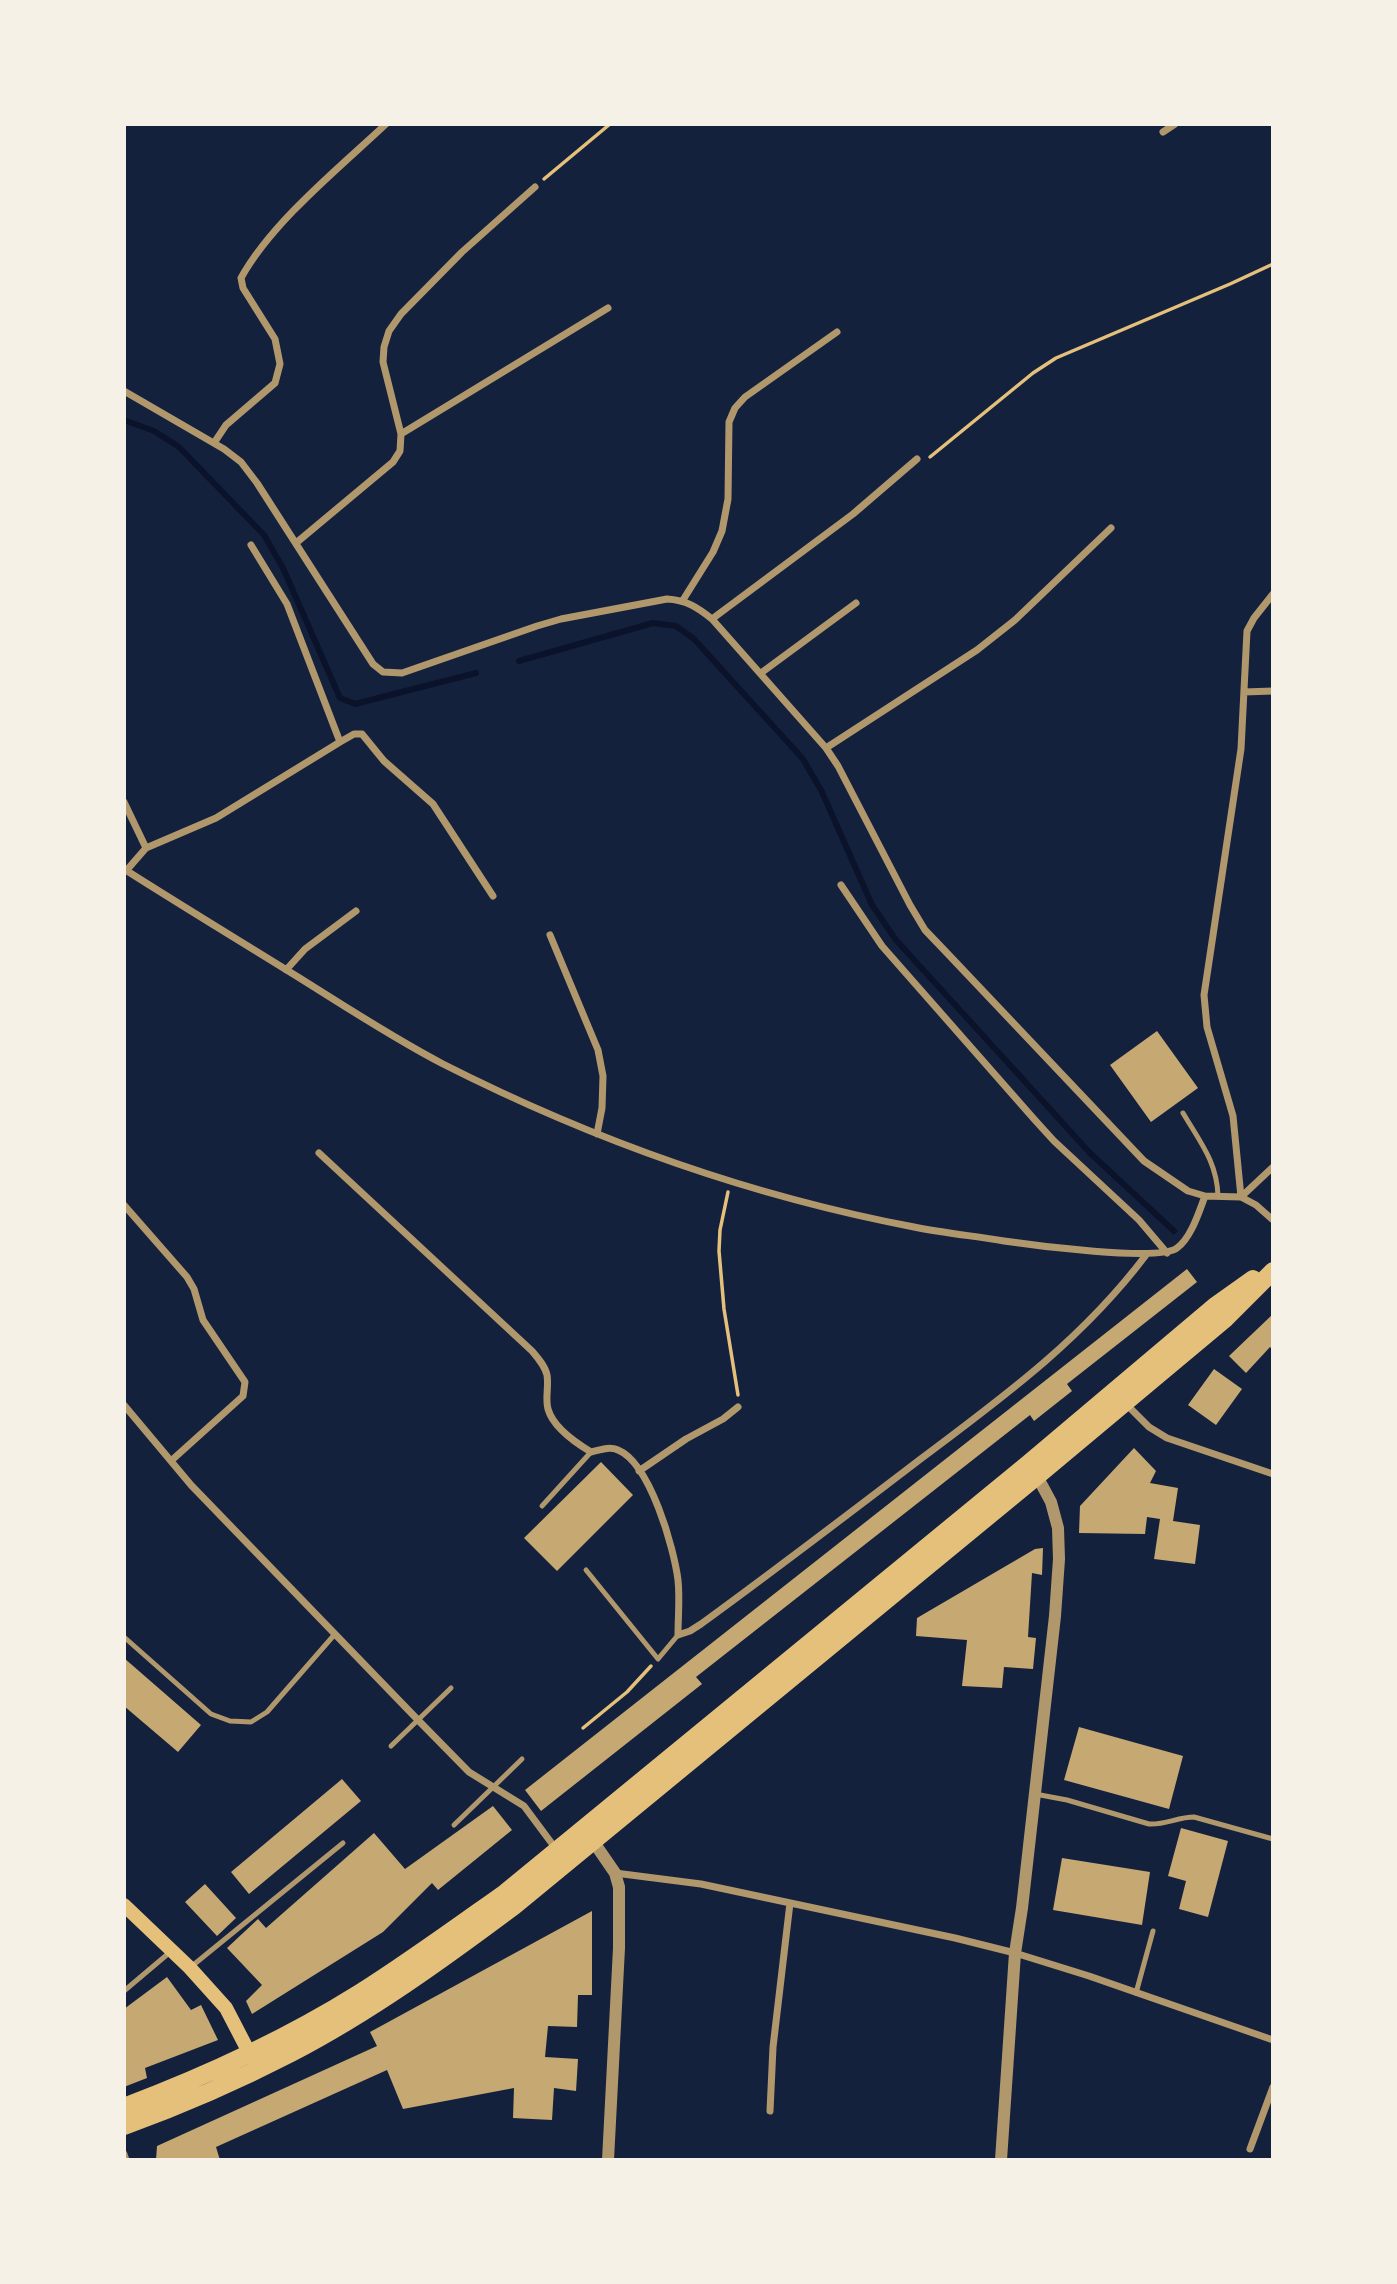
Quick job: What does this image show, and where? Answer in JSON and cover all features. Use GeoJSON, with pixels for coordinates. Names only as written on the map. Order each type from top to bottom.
{"type":"FeatureCollection","features":[{"type":"Feature","properties":{"kind":"main road"},"geometry":{"type":"LineString","coordinates":[[124,2126],[184,2104],[254,2062],[505,1893],[1215,1306],[1273,1265]]}},
{"type":"Feature","properties":{"kind":"main road"},"geometry":{"type":"LineString","coordinates":[[124,2107],[254,2062],[358,2014],[514,1906],[1226,1318],[1273,1271]]}},
{"type":"Feature","properties":{"kind":"main road"},"geometry":{"type":"LineString","coordinates":[[124,1905],[226,2008],[254,2062]]}},
{"type":"Feature","properties":{"kind":"street"},"geometry":{"type":"LineString","coordinates":[[214,443],[226,425],[275,383],[280,364],[275,339],[243,288],[241,278],[288,218],[386,124]]}},
{"type":"Feature","properties":{"kind":"street"},"geometry":{"type":"LineString","coordinates":[[1163,132],[1175,124]]}},
{"type":"Feature","properties":{"kind":"street"},"geometry":{"type":"LineString","coordinates":[[296,543],[393,462],[400,451],[401,434],[383,362],[389,331],[401,314],[462,251],[535,187]]}},
{"type":"Feature","properties":{"kind":"street"},"geometry":{"type":"LineString","coordinates":[[401,434],[608,308]]}},
{"type":"Feature","properties":{"kind":"street"},"geometry":{"type":"LineString","coordinates":[[683,600],[713,552],[722,531],[728,499],[729,422],[735,408],[745,397],[837,332]]}},
{"type":"Feature","properties":{"kind":"street"},"geometry":{"type":"LineString","coordinates":[[124,391],[214,443],[241,462],[373,664],[383,672],[402,673],[561,619],[667,599],[683,600],[712,618],[826,748],[838,766],[909,905],[925,930],[1144,1161],[1188,1191],[1205,1196],[1241,1197],[1256,1205],[1273,1220]]}},
{"type":"Feature","properties":{"kind":"street"},"geometry":{"type":"LineString","coordinates":[[712,618],[853,514],[917,459]]}},
{"type":"Feature","properties":{"kind":"street"},"geometry":{"type":"LineString","coordinates":[[826,748],[977,650],[1015,620],[1111,528]]}},
{"type":"Feature","properties":{"kind":"street"},"geometry":{"type":"LineString","coordinates":[[251,545],[287,604],[340,742]]}},
{"type":"Feature","properties":{"kind":"street"},"geometry":{"type":"LineString","coordinates":[[1241,1197],[1233,1115],[1207,1027],[1204,995],[1241,749],[1247,631],[1273,594]]}},
{"type":"Feature","properties":{"kind":"street"},"geometry":{"type":"LineString","coordinates":[[761,673],[856,603]]}},
{"type":"Feature","properties":{"kind":"street"},"geometry":{"type":"LineString","coordinates":[[1244,692],[1273,691]]}},
{"type":"Feature","properties":{"kind":"street"},"geometry":{"type":"LineString","coordinates":[[493,896],[433,804],[384,761],[362,734],[354,734],[340,742],[209,822],[146,848],[125,870],[385,1032],[443,1064],[597,1134],[731,1180],[819,1206],[915,1227],[1023,1244],[1146,1255],[1167,1253],[1178,1248],[1205,1196]]}},
{"type":"Feature","properties":{"kind":"street"},"geometry":{"type":"LineString","coordinates":[[124,802],[146,848]]}},
{"type":"Feature","properties":{"kind":"street"},"geometry":{"type":"LineString","coordinates":[[841,885],[882,946],[1034,1119],[1139,1220],[1167,1253]]}},
{"type":"Feature","properties":{"kind":"street"},"geometry":{"type":"LineString","coordinates":[[286,970],[305,949],[356,911]]}},
{"type":"Feature","properties":{"kind":"street"},"geometry":{"type":"LineString","coordinates":[[550,935],[598,1050],[603,1076],[603,1097],[597,1134]]}},
{"type":"Feature","properties":{"kind":"street"},"geometry":{"type":"LineString","coordinates":[[319,1153],[532,1351],[542,1363],[547,1375],[547,1407],[552,1420],[592,1452],[610,1448],[621,1451],[639,1471],[665,1523],[674,1558],[678,1583],[678,1635],[691,1631],[773,1572],[1054,1355],[1120,1289],[1146,1255]]}},
{"type":"Feature","properties":{"kind":"street"},"geometry":{"type":"LineString","coordinates":[[1241,1197],[1273,1167]]}},
{"type":"Feature","properties":{"kind":"street"},"geometry":{"type":"LineString","coordinates":[[124,1205],[187,1277],[194,1289],[203,1320],[245,1382],[243,1395],[172,1460]]}},
{"type":"Feature","properties":{"kind":"street"},"geometry":{"type":"LineString","coordinates":[[1124,1403],[1149,1427],[1167,1438],[1273,1474]]}},
{"type":"Feature","properties":{"kind":"street"},"geometry":{"type":"LineString","coordinates":[[124,1405],[209,1504],[417,1719],[469,1772],[524,1806],[557,1850]]}},
{"type":"Feature","properties":{"kind":"street"},"geometry":{"type":"LineString","coordinates":[[639,1471],[686,1438],[723,1419],[738,1407]]}},
{"type":"Feature","properties":{"kind":"street"},"geometry":{"type":"LineString","coordinates":[[1001,2160],[1015,1953],[1055,1616],[1059,1559],[1058,1528],[1051,1502],[1037,1476]]}},
{"type":"Feature","properties":{"kind":"street"},"geometry":{"type":"LineString","coordinates":[[593,1841],[615,1873],[619,1887],[620,1928],[608,2160]]}},
{"type":"Feature","properties":{"kind":"street"},"geometry":{"type":"LineString","coordinates":[[615,1873],[701,1884],[1015,1953],[1273,2040]]}},
{"type":"Feature","properties":{"kind":"street"},"geometry":{"type":"LineString","coordinates":[[770,2110],[773,2047],[790,1902]]}},
{"type":"Feature","properties":{"kind":"street"},"geometry":{"type":"LineString","coordinates":[[1250,2149],[1273,2087]]}},
{"type":"Feature","properties":{"kind":"street"},"geometry":{"type":"LineString","coordinates":[[124,2154],[126,2160]]}},
{"type":"Feature","properties":{"kind":"lane"},"geometry":{"type":"LineString","coordinates":[[1183,1113],[1218,1177],[1218,1196]]}},
{"type":"Feature","properties":{"kind":"lane"},"geometry":{"type":"LineString","coordinates":[[542,1506],[592,1452]]}},
{"type":"Feature","properties":{"kind":"lane"},"geometry":{"type":"LineString","coordinates":[[586,1570],[658,1658],[678,1635]]}},
{"type":"Feature","properties":{"kind":"lane"},"geometry":{"type":"LineString","coordinates":[[124,1637],[211,1714],[230,1721],[251,1722],[267,1712],[335,1634]]}},
{"type":"Feature","properties":{"kind":"lane"},"geometry":{"type":"LineString","coordinates":[[391,1746],[451,1688]]}},
{"type":"Feature","properties":{"kind":"lane"},"geometry":{"type":"LineString","coordinates":[[454,1825],[522,1759]]}},
{"type":"Feature","properties":{"kind":"lane"},"geometry":{"type":"LineString","coordinates":[[1034,1794],[1066,1800],[1149,1824],[1160,1825],[1181,1817],[1194,1817],[1273,1839]]}},
{"type":"Feature","properties":{"kind":"lane"},"geometry":{"type":"LineString","coordinates":[[190,1969],[342,1843]]}},
{"type":"Feature","properties":{"kind":"lane"},"geometry":{"type":"LineString","coordinates":[[1136,1993],[1153,1930]]}},
{"type":"Feature","properties":{"kind":"lane"},"geometry":{"type":"LineString","coordinates":[[124,1991],[172,1951]]}},
{"type":"Feature","properties":{"kind":"path"},"geometry":{"type":"LineString","coordinates":[[535,187],[610,124]]}},
{"type":"Feature","properties":{"kind":"path"},"geometry":{"type":"LineString","coordinates":[[917,459],[930,458],[1033,373],[1056,358],[1273,264]]}},
{"type":"Feature","properties":{"kind":"path"},"geometry":{"type":"LineString","coordinates":[[731,1180],[720,1230],[719,1251],[724,1309],[738,1387],[738,1407]]}},
{"type":"Feature","properties":{"kind":"path"},"geometry":{"type":"LineString","coordinates":[[583,1728],[627,1692],[658,1658]]}},
{"type":"Feature","properties":{"kind":"building"},"geometry":{"type":"Polygon","coordinates":[[[1157,1031],[1198,1088],[1151,1122],[1110,1065],[1157,1031]]]}},
{"type":"Feature","properties":{"kind":"building"},"geometry":{"type":"Polygon","coordinates":[[[1187,1269],[1197,1282],[1067,1384],[1072,1391],[1034,1421],[1030,1415],[696,1677],[702,1684],[541,1811],[525,1790],[1187,1269]]]}},
{"type":"Feature","properties":{"kind":"building"},"geometry":{"type":"Polygon","coordinates":[[[1273,1314],[1273,1350],[1270,1347],[1246,1373],[1229,1356],[1273,1314]]]}},
{"type":"Feature","properties":{"kind":"building"},"geometry":{"type":"Polygon","coordinates":[[[1214,1369],[1242,1389],[1216,1425],[1188,1405],[1214,1369]]]}},
{"type":"Feature","properties":{"kind":"building"},"geometry":{"type":"Polygon","coordinates":[[[1134,1448],[1156,1471],[1150,1483],[1178,1488],[1173,1521],[1200,1525],[1195,1564],[1154,1559],[1160,1519],[1147,1517],[1145,1534],[1079,1533],[1080,1506],[1134,1448]]]}},
{"type":"Feature","properties":{"kind":"building"},"geometry":{"type":"Polygon","coordinates":[[[601,1462],[633,1495],[557,1571],[524,1538],[601,1462]]]}},
{"type":"Feature","properties":{"kind":"building"},"geometry":{"type":"Polygon","coordinates":[[[1043,1548],[1042,1575],[1032,1573],[1028,1637],[1036,1638],[1033,1669],[1004,1667],[1002,1688],[962,1686],[967,1640],[916,1636],[917,1618],[1035,1549],[1043,1548]]]}},
{"type":"Feature","properties":{"kind":"building"},"geometry":{"type":"Polygon","coordinates":[[[124,1658],[201,1725],[178,1752],[124,1706],[124,1658]]]}},
{"type":"Feature","properties":{"kind":"building"},"geometry":{"type":"Polygon","coordinates":[[[1079,1727],[1183,1756],[1169,1809],[1064,1780],[1079,1727]]]}},
{"type":"Feature","properties":{"kind":"building"},"geometry":{"type":"Polygon","coordinates":[[[342,1779],[361,1801],[249,1894],[231,1872],[342,1779]]]}},
{"type":"Feature","properties":{"kind":"building"},"geometry":{"type":"Polygon","coordinates":[[[493,1806],[512,1830],[438,1890],[432,1883],[383,1932],[252,2014],[246,2001],[262,1985],[227,1948],[258,1919],[266,1928],[374,1833],[405,1869],[493,1806]]]}},
{"type":"Feature","properties":{"kind":"building"},"geometry":{"type":"Polygon","coordinates":[[[1181,1828],[1228,1841],[1208,1917],[1179,1909],[1186,1881],[1168,1876],[1181,1828]]]}},
{"type":"Feature","properties":{"kind":"building"},"geometry":{"type":"Polygon","coordinates":[[[1062,1858],[1150,1872],[1142,1925],[1053,1910],[1062,1858]]]}},
{"type":"Feature","properties":{"kind":"building"},"geometry":{"type":"Polygon","coordinates":[[[205,1884],[236,1918],[217,1936],[185,1902],[205,1884]]]}},
{"type":"Feature","properties":{"kind":"building"},"geometry":{"type":"Polygon","coordinates":[[[592,1911],[592,1995],[578,1995],[577,2027],[548,2026],[545,2057],[578,2059],[576,2091],[554,2088],[552,2120],[513,2118],[514,2088],[403,2109],[387,2070],[216,2147],[220,2160],[156,2160],[157,2146],[377,2046],[370,2032],[592,1911]]]}},
{"type":"Feature","properties":{"kind":"building"},"geometry":{"type":"Polygon","coordinates":[[[167,1977],[191,2010],[201,2005],[218,2040],[145,2068],[147,2078],[124,2087],[124,2009],[167,1977]]]}},
{"type":"Feature","properties":{"kind":"waterway"},"geometry":{"type":"LineString","coordinates":[[124,420],[154,431],[179,447],[264,535],[283,568],[340,698],[355,704],[476,673]]}},
{"type":"Feature","properties":{"kind":"waterway"},"geometry":{"type":"LineString","coordinates":[[519,661],[653,623],[676,626],[694,639],[803,759],[822,792],[872,905],[896,940],[1090,1153],[1174,1231]]}}]}
